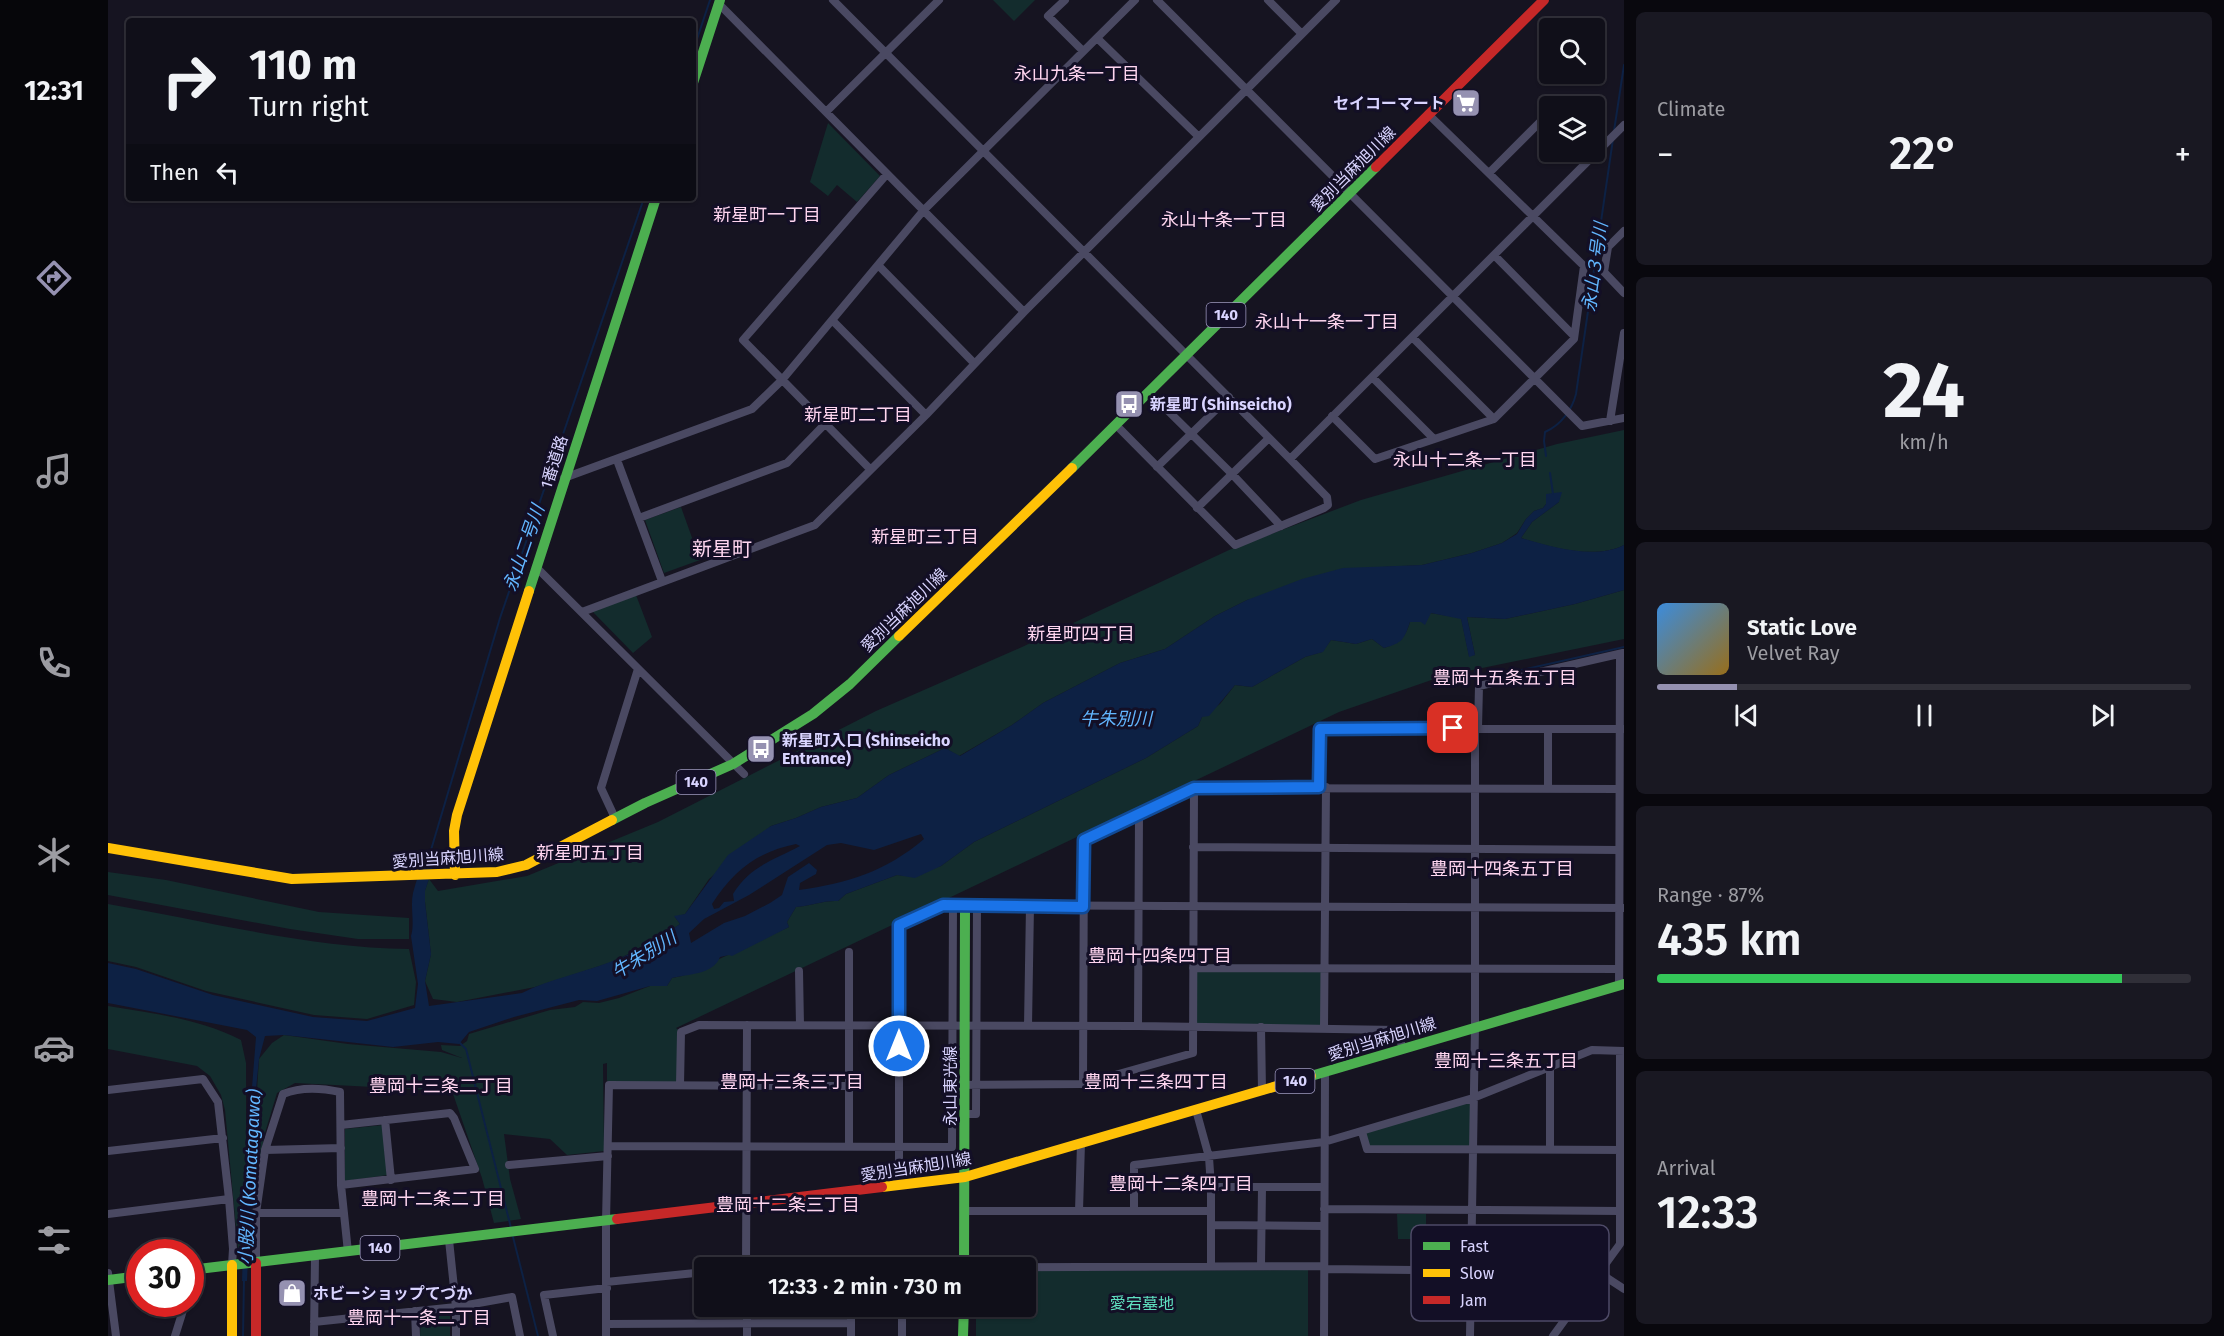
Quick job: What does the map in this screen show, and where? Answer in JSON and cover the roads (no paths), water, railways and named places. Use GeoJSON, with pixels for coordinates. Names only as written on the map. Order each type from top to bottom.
{"type":"FeatureCollection","features":[{"type":"Feature","properties":{"kind":"main road","name":"愛別当麻旭川線"},"geometry":{"type":"LineString","coordinates":[[108,848],[188,859],[292,879],[497,872],[526,865],[645,803],[733,764],[813,714],[841,692],[1116,425],[1544,0]]}},
{"type":"Feature","properties":{"kind":"main road"},"geometry":{"type":"LineString","coordinates":[[696,74],[719,2]]}},
{"type":"Feature","properties":{"kind":"main road","name":"1番道路"},"geometry":{"type":"LineString","coordinates":[[455,874],[454,831],[457,815],[655,201]]}},
{"type":"Feature","properties":{"kind":"main road","name":"永山東光線"},"geometry":{"type":"LineString","coordinates":[[964,1257],[965,905]]}},
{"type":"Feature","properties":{"kind":"main road","name":"愛別当麻旭川線"},"geometry":{"type":"LineString","coordinates":[[204,1268],[965,1177],[1622,984]]}},
{"type":"Feature","properties":{"kind":"main road"},"geometry":{"type":"LineString","coordinates":[[253,1263],[256,1336]]}},
{"type":"Feature","properties":{"kind":"main road"},"geometry":{"type":"LineString","coordinates":[[232,1336],[235,1265]]}},
{"type":"Feature","properties":{"kind":"main road"},"geometry":{"type":"LineString","coordinates":[[108,1278],[126,1277]]}},
{"type":"Feature","properties":{"kind":"main road"},"geometry":{"type":"LineString","coordinates":[[963,1336],[964,1317]]}},
{"type":"Feature","properties":{"kind":"street"},"geometry":{"type":"LineString","coordinates":[[833,0],[1328,497],[1329,502],[1324,508],[1235,545],[1116,425]]}},
{"type":"Feature","properties":{"kind":"street"},"geometry":{"type":"LineString","coordinates":[[826,112],[939,0]]}},
{"type":"Feature","properties":{"kind":"street"},"geometry":{"type":"LineString","coordinates":[[1065,0],[1048,16],[1083,51]]}},
{"type":"Feature","properties":{"kind":"street"},"geometry":{"type":"LineString","coordinates":[[564,478],[752,409],[782,380],[923,211],[1135,0]]}},
{"type":"Feature","properties":{"kind":"street"},"geometry":{"type":"LineString","coordinates":[[1157,0],[1582,426],[1624,418]]}},
{"type":"Feature","properties":{"kind":"street"},"geometry":{"type":"LineString","coordinates":[[1268,0],[1302,34]]}},
{"type":"Feature","properties":{"kind":"street"},"geometry":{"type":"LineString","coordinates":[[582,612],[815,525],[1336,0]]}},
{"type":"Feature","properties":{"kind":"street"},"geometry":{"type":"LineString","coordinates":[[719,2],[1024,312]]}},
{"type":"Feature","properties":{"kind":"street"},"geometry":{"type":"LineString","coordinates":[[1097,38],[1199,137]]}},
{"type":"Feature","properties":{"kind":"street"},"geometry":{"type":"LineString","coordinates":[[1332,416],[1376,459],[1494,419],[1574,339],[1584,266],[1428,114]]}},
{"type":"Feature","properties":{"kind":"street"},"geometry":{"type":"LineString","coordinates":[[1489,173],[1539,123]]}},
{"type":"Feature","properties":{"kind":"street"},"geometry":{"type":"LineString","coordinates":[[1605,144],[1622,127]]}},
{"type":"Feature","properties":{"kind":"street"},"geometry":{"type":"LineString","coordinates":[[1290,459],[1587,162]]}},
{"type":"Feature","properties":{"kind":"street"},"geometry":{"type":"LineString","coordinates":[[870,469],[743,340],[887,174]]}},
{"type":"Feature","properties":{"kind":"street"},"geometry":{"type":"LineString","coordinates":[[1624,231],[1608,247],[1604,272],[1624,293]]}},
{"type":"Feature","properties":{"kind":"street"},"geometry":{"type":"LineString","coordinates":[[1494,255],[1574,336]]}},
{"type":"Feature","properties":{"kind":"street"},"geometry":{"type":"LineString","coordinates":[[878,265],[974,363]]}},
{"type":"Feature","properties":{"kind":"street"},"geometry":{"type":"LineString","coordinates":[[832,320],[926,415]]}},
{"type":"Feature","properties":{"kind":"street"},"geometry":{"type":"LineString","coordinates":[[1610,421],[1624,333]]}},
{"type":"Feature","properties":{"kind":"street"},"geometry":{"type":"LineString","coordinates":[[1412,337],[1494,419]]}},
{"type":"Feature","properties":{"kind":"street"},"geometry":{"type":"LineString","coordinates":[[1372,377],[1434,439]]}},
{"type":"Feature","properties":{"kind":"street"},"geometry":{"type":"LineString","coordinates":[[1149,392],[1281,526]]}},
{"type":"Feature","properties":{"kind":"street"},"geometry":{"type":"LineString","coordinates":[[1157,467],[1229,398]]}},
{"type":"Feature","properties":{"kind":"street"},"geometry":{"type":"LineString","coordinates":[[639,518],[787,463],[825,424]]}},
{"type":"Feature","properties":{"kind":"street"},"geometry":{"type":"LineString","coordinates":[[1197,508],[1269,438]]}},
{"type":"Feature","properties":{"kind":"street"},"geometry":{"type":"LineString","coordinates":[[617,460],[662,581]]}},
{"type":"Feature","properties":{"kind":"street"},"geometry":{"type":"LineString","coordinates":[[536,567],[744,774]]}},
{"type":"Feature","properties":{"kind":"street"},"geometry":{"type":"LineString","coordinates":[[1471,1225],[1475,1027],[1475,789],[1479,686],[1622,653],[1619,850],[1622,908],[1618,969],[1622,984]]}},
{"type":"Feature","properties":{"kind":"street"},"geometry":{"type":"LineString","coordinates":[[615,818],[601,788],[638,669]]}},
{"type":"Feature","properties":{"kind":"street"},"geometry":{"type":"LineString","coordinates":[[1324,1028],[1325,848],[1320,729],[1622,729]]}},
{"type":"Feature","properties":{"kind":"street"},"geometry":{"type":"LineString","coordinates":[[1548,729],[1548,788]]}},
{"type":"Feature","properties":{"kind":"street"},"geometry":{"type":"LineString","coordinates":[[1083,1084],[1084,840],[1194,788],[1619,789]]}},
{"type":"Feature","properties":{"kind":"street"},"geometry":{"type":"LineString","coordinates":[[952,1085],[1083,1084],[1193,1053],[1194,788]]}},
{"type":"Feature","properties":{"kind":"street"},"geometry":{"type":"LineString","coordinates":[[1138,1026],[1139,814]]}},
{"type":"Feature","properties":{"kind":"street"},"geometry":{"type":"LineString","coordinates":[[1193,848],[1619,850]]}},
{"type":"Feature","properties":{"kind":"street"},"geometry":{"type":"LineString","coordinates":[[899,1168],[899,925],[943,905],[1622,908]]}},
{"type":"Feature","properties":{"kind":"street"},"geometry":{"type":"LineString","coordinates":[[609,1146],[952,1147],[953,905]]}},
{"type":"Feature","properties":{"kind":"street"},"geometry":{"type":"LineString","coordinates":[[965,1114],[976,1114],[978,905]]}},
{"type":"Feature","properties":{"kind":"street"},"geometry":{"type":"LineString","coordinates":[[1028,1026],[1030,906]]}},
{"type":"Feature","properties":{"kind":"street"},"geometry":{"type":"LineString","coordinates":[[849,951],[849,1146]]}},
{"type":"Feature","properties":{"kind":"street"},"geometry":{"type":"LineString","coordinates":[[953,965],[977,965]]}},
{"type":"Feature","properties":{"kind":"street"},"geometry":{"type":"LineString","coordinates":[[1194,968],[1618,969]]}},
{"type":"Feature","properties":{"kind":"street"},"geometry":{"type":"LineString","coordinates":[[799,971],[800,1025]]}},
{"type":"Feature","properties":{"kind":"street"},"geometry":{"type":"LineString","coordinates":[[680,1085],[681,1032],[699,1025],[1138,1026],[1397,1030],[1403,1049]]}},
{"type":"Feature","properties":{"kind":"street"},"geometry":{"type":"LineString","coordinates":[[746,1257],[747,1025]]}},
{"type":"Feature","properties":{"kind":"street"},"geometry":{"type":"LineString","coordinates":[[1262,1027],[1262,1091]]}},
{"type":"Feature","properties":{"kind":"street"},"geometry":{"type":"LineString","coordinates":[[1134,1210],[1134,1165],[1324,1142],[1473,1098],[1592,1050],[1622,1051],[1620,1244],[1609,1258]]}},
{"type":"Feature","properties":{"kind":"street"},"geometry":{"type":"LineString","coordinates":[[1550,1068],[1550,1149]]}},
{"type":"Feature","properties":{"kind":"street"},"geometry":{"type":"LineString","coordinates":[[1324,1072],[1324,1336]]}},
{"type":"Feature","properties":{"kind":"street"},"geometry":{"type":"LineString","coordinates":[[108,1090],[203,1079],[218,1102],[235,1265]]}},
{"type":"Feature","properties":{"kind":"street"},"geometry":{"type":"LineString","coordinates":[[606,1336],[609,1085],[849,1086]]}},
{"type":"Feature","properties":{"kind":"street"},"geometry":{"type":"LineString","coordinates":[[253,1263],[256,1213],[265,1150],[283,1094],[294,1090],[329,1089],[340,1092],[341,1185],[348,1252]]}},
{"type":"Feature","properties":{"kind":"street"},"geometry":{"type":"LineString","coordinates":[[1197,1110],[1209,1157],[1211,1266]]}},
{"type":"Feature","properties":{"kind":"street"},"geometry":{"type":"LineString","coordinates":[[341,1125],[450,1113],[475,1169],[341,1185]]}},
{"type":"Feature","properties":{"kind":"street"},"geometry":{"type":"LineString","coordinates":[[385,1120],[391,1180]]}},
{"type":"Feature","properties":{"kind":"street"},"geometry":{"type":"LineString","coordinates":[[1362,1132],[1367,1149],[1622,1150]]}},
{"type":"Feature","properties":{"kind":"street"},"geometry":{"type":"LineString","coordinates":[[108,1151],[223,1137]]}},
{"type":"Feature","properties":{"kind":"street"},"geometry":{"type":"LineString","coordinates":[[1079,1211],[1081,1143]]}},
{"type":"Feature","properties":{"kind":"street"},"geometry":{"type":"LineString","coordinates":[[265,1150],[340,1148]]}},
{"type":"Feature","properties":{"kind":"street"},"geometry":{"type":"LineString","coordinates":[[508,1165],[608,1156]]}},
{"type":"Feature","properties":{"kind":"street"},"geometry":{"type":"LineString","coordinates":[[1211,1187],[1324,1187]]}},
{"type":"Feature","properties":{"kind":"street"},"geometry":{"type":"LineString","coordinates":[[1261,1265],[1262,1187]]}},
{"type":"Feature","properties":{"kind":"street"},"geometry":{"type":"LineString","coordinates":[[108,1214],[229,1199]]}},
{"type":"Feature","properties":{"kind":"street"},"geometry":{"type":"LineString","coordinates":[[1324,1209],[1620,1211]]}},
{"type":"Feature","properties":{"kind":"street"},"geometry":{"type":"LineString","coordinates":[[965,1211],[1211,1211]]}},
{"type":"Feature","properties":{"kind":"street"},"geometry":{"type":"LineString","coordinates":[[256,1213],[344,1213]]}},
{"type":"Feature","properties":{"kind":"street"},"geometry":{"type":"LineString","coordinates":[[1211,1226],[1324,1226]]}},
{"type":"Feature","properties":{"kind":"street"},"geometry":{"type":"LineString","coordinates":[[449,1240],[456,1307],[456,1336]]}},
{"type":"Feature","properties":{"kind":"street"},"geometry":{"type":"LineString","coordinates":[[314,1336],[315,1256]]}},
{"type":"Feature","properties":{"kind":"street"},"geometry":{"type":"LineString","coordinates":[[1036,1267],[1261,1265],[1411,1270]]}},
{"type":"Feature","properties":{"kind":"street"},"geometry":{"type":"LineString","coordinates":[[553,1336],[544,1295],[694,1273]]}},
{"type":"Feature","properties":{"kind":"street"},"geometry":{"type":"LineString","coordinates":[[108,1278],[116,1336]]}},
{"type":"Feature","properties":{"kind":"street"},"geometry":{"type":"LineString","coordinates":[[1609,1279],[1624,1289]]}},
{"type":"Feature","properties":{"kind":"street"},"geometry":{"type":"LineString","coordinates":[[314,1322],[456,1307],[512,1297],[520,1336]]}},
{"type":"Feature","properties":{"kind":"street"},"geometry":{"type":"LineString","coordinates":[[416,1311],[416,1336]]}},
{"type":"Feature","properties":{"kind":"street"},"geometry":{"type":"LineString","coordinates":[[175,1336],[180,1317]]}},
{"type":"Feature","properties":{"kind":"street"},"geometry":{"type":"LineString","coordinates":[[747,1317],[747,1336]]}},
{"type":"Feature","properties":{"kind":"street"},"geometry":{"type":"LineString","coordinates":[[851,1317],[851,1336]]}},
{"type":"Feature","properties":{"kind":"street"},"geometry":{"type":"LineString","coordinates":[[902,1317],[902,1336]]}},
{"type":"Feature","properties":{"kind":"street"},"geometry":{"type":"LineString","coordinates":[[1553,1336],[1564,1321]]}},
{"type":"Feature","properties":{"kind":"street"},"geometry":{"type":"LineString","coordinates":[[606,1324],[851,1323]]}},
{"type":"Feature","properties":{"kind":"water","name":"牛朱別川"},"geometry":{"type":"Polygon","coordinates":[[[1562,492],[1559,502],[1532,522],[1521,538],[1573,551],[1587,552],[1600,552],[1624,545],[1624,590],[1575,604],[1505,619],[1467,617],[1475,655],[1469,657],[1461,619],[1431,613],[1425,625],[1421,622],[1410,622],[1402,640],[1384,648],[1372,639],[1356,644],[1331,640],[1323,652],[1305,657],[1252,687],[1235,685],[1209,716],[1202,717],[1198,726],[1146,758],[974,842],[941,866],[915,878],[897,875],[846,894],[838,901],[796,907],[787,922],[789,927],[732,956],[720,957],[717,963],[706,970],[672,978],[667,986],[650,986],[597,1001],[579,1000],[514,1017],[469,1032],[459,1044],[438,1042],[393,1047],[284,1035],[265,1036],[259,1059],[255,1099],[247,1281],[242,1281],[246,1163],[256,1037],[247,1030],[108,1003],[108,963],[136,969],[213,995],[313,1017],[367,1021],[415,1008],[418,984],[411,936],[412,898],[425,856],[435,860],[425,891],[431,954],[425,981],[429,1006],[522,993],[599,966],[637,950],[680,924],[674,916],[685,914],[728,855],[771,826],[821,807],[857,798],[889,775],[945,748],[960,756],[1012,725],[1043,703],[1120,663],[1165,649],[1215,616],[1247,600],[1302,579],[1343,568],[1422,565],[1502,543],[1517,534],[1534,511],[1543,508],[1546,504],[1546,494],[1562,492]],[[921,834],[874,850],[841,843],[827,845],[749,895],[704,919],[689,933],[691,943],[724,923],[745,916],[782,895],[788,877],[809,863],[817,870],[816,874],[800,883],[799,890],[834,884],[880,868],[924,839],[921,834]],[[796,844],[770,852],[748,864],[720,892],[712,904],[714,909],[719,908],[724,902],[734,901],[733,894],[754,870],[800,846],[796,844]]]}},
{"type":"Feature","properties":{"kind":"waterway","name":"永山二号川"},"geometry":{"type":"LineString","coordinates":[[696,42],[710,0]]}},
{"type":"Feature","properties":{"kind":"waterway","name":"永山３号川"},"geometry":{"type":"LineString","coordinates":[[1614,131],[1624,65]]}},
{"type":"Feature","properties":{"kind":"waterway","name":"永山３号川"},"geometry":{"type":"LineString","coordinates":[[1546,456],[1545,432],[1565,416],[1576,394],[1613,139]]}},
{"type":"Feature","properties":{"kind":"waterway","name":"永山二号川"},"geometry":{"type":"LineString","coordinates":[[428,860],[500,618],[643,201]]}},
{"type":"Feature","properties":{"kind":"waterway","name":"永山３号川"},"geometry":{"type":"LineString","coordinates":[[1550,473],[1553,494]]}},
{"type":"Feature","properties":{"kind":"waterway"},"geometry":{"type":"LineString","coordinates":[[1475,671],[1477,680],[1624,647]]}},
{"type":"Feature","properties":{"kind":"waterway"},"geometry":{"type":"LineString","coordinates":[[459,1042],[466,1049],[511,1228]]}},
{"type":"Feature","properties":{"kind":"waterway"},"geometry":{"type":"LineString","coordinates":[[513,1237],[538,1336]]}},
{"type":"Feature","properties":{"kind":"waterway","name":"小股川 (Komatagawa)"},"geometry":{"type":"LineString","coordinates":[[243,1336],[244,1279]]}},
{"type":"Feature","properties":{"kind":"place","name":"セイコーマート"},"geometry":{"type":"Point","coordinates":[1466,103]}},
{"type":"Feature","properties":{"kind":"place","name":"新星町 (Shinseicho)"},"geometry":{"type":"Point","coordinates":[1129,404]}},
{"type":"Feature","properties":{"kind":"place","name":"新星町入口 (Shinseicho Entrance)"},"geometry":{"type":"Point","coordinates":[761,749]}},
{"type":"Feature","properties":{"kind":"place","name":"ホビーショップてづか"},"geometry":{"type":"Point","coordinates":[292,1293]}},
{"type":"Feature","properties":{"kind":"district","name":"永山九条一丁目"},"geometry":{"type":"Point","coordinates":[1077,74]}},
{"type":"Feature","properties":{"kind":"district","name":"新星町一丁目"},"geometry":{"type":"Point","coordinates":[767,215]}},
{"type":"Feature","properties":{"kind":"district","name":"永山十条一丁目"},"geometry":{"type":"Point","coordinates":[1224,220]}},
{"type":"Feature","properties":{"kind":"district","name":"永山十一条一丁目"},"geometry":{"type":"Point","coordinates":[1327,322]}},
{"type":"Feature","properties":{"kind":"district","name":"新星町二丁目"},"geometry":{"type":"Point","coordinates":[858,415]}},
{"type":"Feature","properties":{"kind":"district","name":"永山十二条一丁目"},"geometry":{"type":"Point","coordinates":[1465,460]}},
{"type":"Feature","properties":{"kind":"district","name":"新星町三丁目"},"geometry":{"type":"Point","coordinates":[925,537]}},
{"type":"Feature","properties":{"kind":"district","name":"新星町"},"geometry":{"type":"Point","coordinates":[722,549]}},
{"type":"Feature","properties":{"kind":"district","name":"新星町四丁目"},"geometry":{"type":"Point","coordinates":[1081,634]}},
{"type":"Feature","properties":{"kind":"district","name":"豊岡十五条五丁目"},"geometry":{"type":"Point","coordinates":[1505,678]}},
{"type":"Feature","properties":{"kind":"district","name":"新星町五丁目"},"geometry":{"type":"Point","coordinates":[590,853]}},
{"type":"Feature","properties":{"kind":"district","name":"豊岡十四条五丁目"},"geometry":{"type":"Point","coordinates":[1502,869]}},
{"type":"Feature","properties":{"kind":"district","name":"豊岡十四条四丁目"},"geometry":{"type":"Point","coordinates":[1160,956]}},
{"type":"Feature","properties":{"kind":"district","name":"豊岡十三条五丁目"},"geometry":{"type":"Point","coordinates":[1506,1061]}},
{"type":"Feature","properties":{"kind":"district","name":"豊岡十三条三丁目"},"geometry":{"type":"Point","coordinates":[792,1082]}},
{"type":"Feature","properties":{"kind":"district","name":"豊岡十三条四丁目"},"geometry":{"type":"Point","coordinates":[1156,1082]}},
{"type":"Feature","properties":{"kind":"district","name":"豊岡十三条二丁目"},"geometry":{"type":"Point","coordinates":[441,1086]}},
{"type":"Feature","properties":{"kind":"district","name":"豊岡十二条四丁目"},"geometry":{"type":"Point","coordinates":[1181,1184]}},
{"type":"Feature","properties":{"kind":"district","name":"豊岡十二条二丁目"},"geometry":{"type":"Point","coordinates":[433,1199]}},
{"type":"Feature","properties":{"kind":"district","name":"豊岡十二条三丁目"},"geometry":{"type":"Point","coordinates":[788,1205]}},
{"type":"Feature","properties":{"kind":"district","name":"豊岡十一条二丁目"},"geometry":{"type":"Point","coordinates":[419,1318]}},
{"type":"Feature","properties":{"kind":"park label","name":"愛宕墓地"},"geometry":{"type":"Point","coordinates":[1142,1303]}}]}
